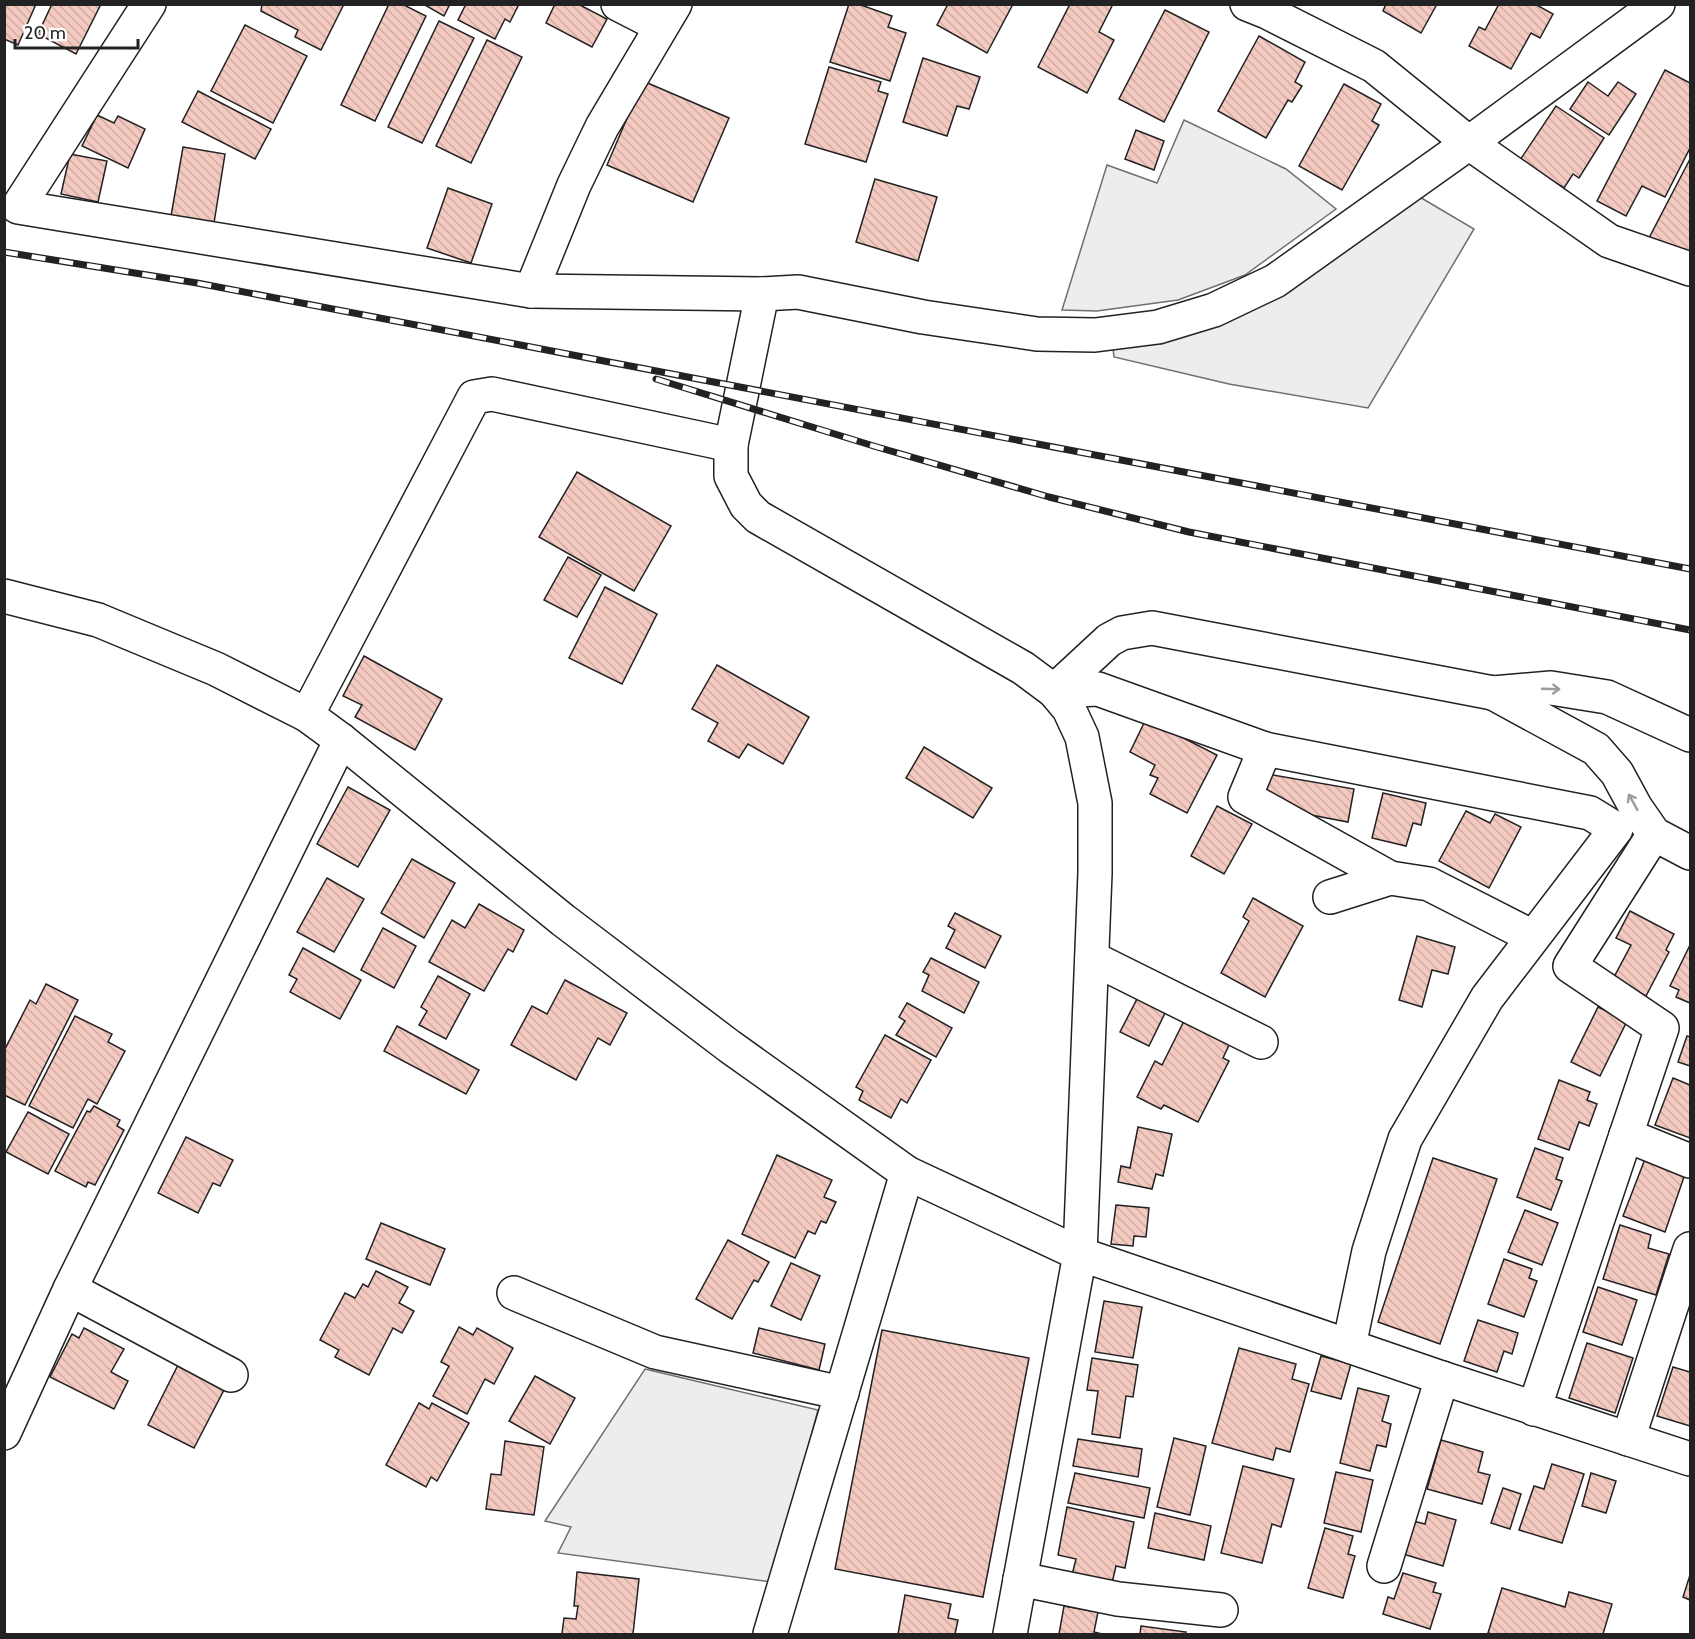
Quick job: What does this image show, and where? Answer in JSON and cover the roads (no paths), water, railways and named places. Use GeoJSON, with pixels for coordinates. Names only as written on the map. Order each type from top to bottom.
{"type":"FeatureCollection","features":[{"type":"Feature","properties":{"kind":"street"},"geometry":{"type":"LineString","coordinates":[[531,291],[574,185],[602,127],[668,15],[618,4]]}},
{"type":"Feature","properties":{"kind":"street"},"geometry":{"type":"LineString","coordinates":[[1247,4],[1374,66],[1470,143],[1608,241],[1690,269]]}},
{"type":"Feature","properties":{"kind":"street"},"geometry":{"type":"LineString","coordinates":[[144,6],[18,207],[531,291],[762,294],[798,292],[922,317],[1037,334],[1095,335],[1158,327],[1214,310],[1275,281],[1470,143],[1658,4]]}},
{"type":"Feature","properties":{"kind":"street"},"geometry":{"type":"LineString","coordinates":[[762,294],[731,445],[731,476],[746,505],[758,517],[1023,668],[1054,691],[1069,709],[1082,736],[1095,803],[1095,873],[1080,1254],[1010,1635]]}},
{"type":"Feature","properties":{"kind":"street"},"geometry":{"type":"LineString","coordinates":[[307,715],[474,397],[492,394],[731,445]]}},
{"type":"Feature","properties":{"kind":"street"},"geometry":{"type":"LineString","coordinates":[[4,596],[98,620],[216,669],[307,715],[563,920],[729,1046],[906,1173],[1080,1254],[1534,1409],[1690,1459]]}},
{"type":"Feature","properties":{"kind":"street"},"geometry":{"type":"LineString","coordinates":[[1054,691],[1109,640],[1122,633],[1152,628],[1493,693],[1551,688],[1607,697],[1690,735]]}},
{"type":"Feature","properties":{"kind":"street"},"geometry":{"type":"LineString","coordinates":[[1054,691],[1098,689],[1265,748],[1590,813],[1616,829],[1487,998],[1405,1138],[1369,1251],[1349,1346]]}},
{"type":"Feature","properties":{"kind":"street"},"geometry":{"type":"LineString","coordinates":[[1493,693],[1596,749],[1617,773],[1636,808],[1654,834],[1690,853]]}},
{"type":"Feature","properties":{"kind":"street"},"geometry":{"type":"LineString","coordinates":[[4,1433],[70,1289],[341,740]]}},
{"type":"Feature","properties":{"kind":"street"},"geometry":{"type":"LineString","coordinates":[[1265,748],[1245,797],[1390,878],[1429,884],[1533,937]]}},
{"type":"Feature","properties":{"kind":"street"},"geometry":{"type":"LineString","coordinates":[[1534,1409],[1662,1028],[1570,966],[1654,834]]}},
{"type":"Feature","properties":{"kind":"street"},"geometry":{"type":"LineString","coordinates":[[1330,897],[1390,878]]}},
{"type":"Feature","properties":{"kind":"street"},"geometry":{"type":"LineString","coordinates":[[1092,958],[1261,1042]]}},
{"type":"Feature","properties":{"kind":"street"},"geometry":{"type":"LineString","coordinates":[[1626,1135],[1690,1161]]}},
{"type":"Feature","properties":{"kind":"street"},"geometry":{"type":"LineString","coordinates":[[770,1635],[906,1173]]}},
{"type":"Feature","properties":{"kind":"street"},"geometry":{"type":"LineString","coordinates":[[1628,1439],[1690,1249]]}},
{"type":"Feature","properties":{"kind":"street"},"geometry":{"type":"LineString","coordinates":[[70,1289],[231,1375]]}},
{"type":"Feature","properties":{"kind":"street"},"geometry":{"type":"LineString","coordinates":[[514,1293],[655,1352],[842,1393]]}},
{"type":"Feature","properties":{"kind":"street"},"geometry":{"type":"LineString","coordinates":[[1384,1566],[1442,1378]]}},
{"type":"Feature","properties":{"kind":"street"},"geometry":{"type":"LineString","coordinates":[[1020,1579],[1118,1599],[1221,1610]]}},
{"type":"Feature","properties":{"kind":"railway"},"geometry":{"type":"LineString","coordinates":[[4,252],[197,283],[1690,569]]}},
{"type":"Feature","properties":{"kind":"railway"},"geometry":{"type":"LineString","coordinates":[[656,379],[1049,497],[1189,532],[1690,630]]}}]}
